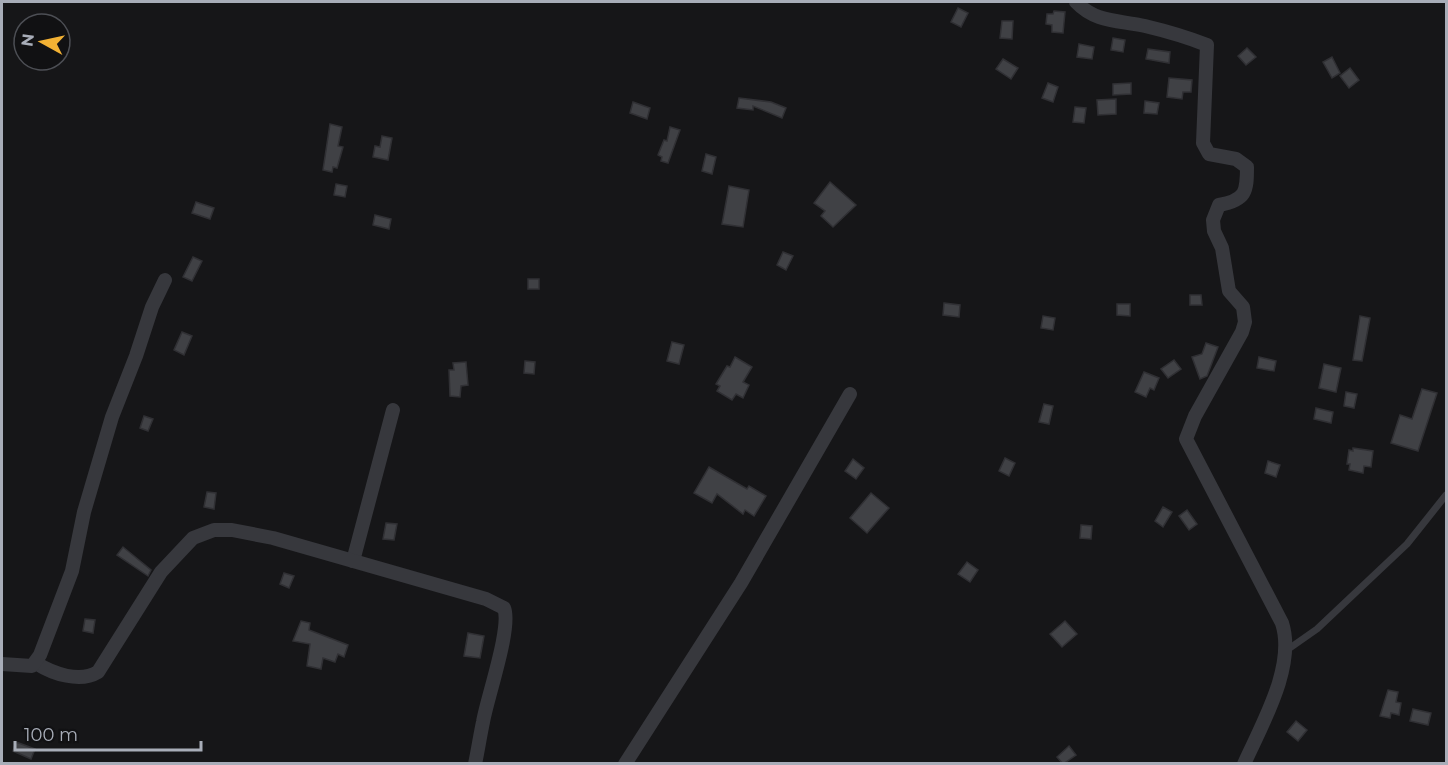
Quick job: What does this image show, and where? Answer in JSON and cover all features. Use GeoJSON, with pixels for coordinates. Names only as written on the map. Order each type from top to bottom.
{"type":"FeatureCollection","features":[{"type":"Feature","properties":{"kind":"street"},"geometry":{"type":"LineString","coordinates":[[1076,2],[1093,15],[1110,22],[1142,26],[1207,45],[1203,143],[1209,154],[1236,159],[1247,167],[1247,189],[1236,202],[1219,205],[1213,220],[1222,248],[1229,291],[1243,307],[1245,322],[1242,332],[1195,416],[1186,439],[1282,623],[1287,650],[1267,710],[1244,764]]}},
{"type":"Feature","properties":{"kind":"street"},"geometry":{"type":"LineString","coordinates":[[36,663],[72,571],[84,512],[111,417],[136,356],[152,307],[165,280]]}},
{"type":"Feature","properties":{"kind":"street"},"geometry":{"type":"LineString","coordinates":[[625,764],[741,583],[850,394]]}},
{"type":"Feature","properties":{"kind":"street"},"geometry":{"type":"LineString","coordinates":[[353,561],[393,410]]}},
{"type":"Feature","properties":{"kind":"street"},"geometry":{"type":"LineString","coordinates":[[2,664],[25,667],[36,663],[51,670],[78,677],[98,672],[161,572],[193,538],[204,532],[232,530],[250,533],[486,599],[504,608],[507,616],[505,633],[483,722],[476,764]]}},
{"type":"Feature","properties":{"kind":"lane"},"geometry":{"type":"LineString","coordinates":[[1287,650],[1317,629],[1407,544],[1446,495]]}},
{"type":"Feature","properties":{"kind":"building"},"geometry":{"type":"Polygon","coordinates":[[[958,8],[968,13],[961,27],[951,22],[958,8]]]}},
{"type":"Feature","properties":{"kind":"building"},"geometry":{"type":"Polygon","coordinates":[[[1054,11],[1065,12],[1063,33],[1052,32],[1052,25],[1046,24],[1047,14],[1053,14],[1054,11]]]}},
{"type":"Feature","properties":{"kind":"building"},"geometry":{"type":"Polygon","coordinates":[[[1002,21],[1013,21],[1012,39],[1000,38],[1002,21]]]}},
{"type":"Feature","properties":{"kind":"building"},"geometry":{"type":"Polygon","coordinates":[[[1113,38],[1125,40],[1123,52],[1111,50],[1113,38]]]}},
{"type":"Feature","properties":{"kind":"building"},"geometry":{"type":"Polygon","coordinates":[[[1079,44],[1094,47],[1092,59],[1077,57],[1079,44]]]}},
{"type":"Feature","properties":{"kind":"building"},"geometry":{"type":"Polygon","coordinates":[[[1247,48],[1256,57],[1246,65],[1238,56],[1247,48]]]}},
{"type":"Feature","properties":{"kind":"building"},"geometry":{"type":"Polygon","coordinates":[[[1148,49],[1170,52],[1169,63],[1146,59],[1148,49]]]}},
{"type":"Feature","properties":{"kind":"building"},"geometry":{"type":"Polygon","coordinates":[[[1332,57],[1340,73],[1332,78],[1323,62],[1332,57]]]}},
{"type":"Feature","properties":{"kind":"building"},"geometry":{"type":"Polygon","coordinates":[[[1003,59],[1018,68],[1011,79],[996,69],[1003,59]]]}},
{"type":"Feature","properties":{"kind":"building"},"geometry":{"type":"Polygon","coordinates":[[[1350,68],[1359,80],[1349,88],[1340,76],[1350,68]]]}},
{"type":"Feature","properties":{"kind":"building"},"geometry":{"type":"Polygon","coordinates":[[[1169,78],[1192,80],[1191,92],[1183,92],[1182,99],[1167,97],[1169,78]]]}},
{"type":"Feature","properties":{"kind":"building"},"geometry":{"type":"Polygon","coordinates":[[[1048,83],[1058,87],[1053,102],[1042,98],[1048,83]]]}},
{"type":"Feature","properties":{"kind":"building"},"geometry":{"type":"Polygon","coordinates":[[[1131,83],[1131,94],[1113,95],[1113,84],[1131,83]]]}},
{"type":"Feature","properties":{"kind":"building"},"geometry":{"type":"Polygon","coordinates":[[[739,98],[771,102],[786,108],[782,118],[753,106],[753,110],[737,108],[739,98]]]}},
{"type":"Feature","properties":{"kind":"building"},"geometry":{"type":"Polygon","coordinates":[[[1116,99],[1116,114],[1098,115],[1097,100],[1116,99]]]}},
{"type":"Feature","properties":{"kind":"building"},"geometry":{"type":"Polygon","coordinates":[[[1145,101],[1159,103],[1157,114],[1144,113],[1145,101]]]}},
{"type":"Feature","properties":{"kind":"building"},"geometry":{"type":"Polygon","coordinates":[[[633,102],[650,108],[647,119],[630,113],[633,102]]]}},
{"type":"Feature","properties":{"kind":"building"},"geometry":{"type":"Polygon","coordinates":[[[1075,107],[1086,108],[1084,123],[1073,122],[1075,107]]]}},
{"type":"Feature","properties":{"kind":"building"},"geometry":{"type":"Polygon","coordinates":[[[330,124],[342,127],[338,146],[343,147],[337,168],[333,167],[332,172],[323,170],[330,124]]]}},
{"type":"Feature","properties":{"kind":"building"},"geometry":{"type":"Polygon","coordinates":[[[670,127],[680,130],[668,163],[661,161],[662,157],[658,155],[664,140],[667,141],[670,127]]]}},
{"type":"Feature","properties":{"kind":"building"},"geometry":{"type":"Polygon","coordinates":[[[382,136],[392,138],[388,160],[373,157],[375,146],[380,147],[382,136]]]}},
{"type":"Feature","properties":{"kind":"building"},"geometry":{"type":"Polygon","coordinates":[[[706,154],[716,157],[712,174],[702,171],[706,154]]]}},
{"type":"Feature","properties":{"kind":"building"},"geometry":{"type":"Polygon","coordinates":[[[830,182],[856,205],[833,227],[821,216],[825,211],[814,203],[830,182]]]}},
{"type":"Feature","properties":{"kind":"building"},"geometry":{"type":"Polygon","coordinates":[[[336,184],[347,186],[345,197],[334,195],[336,184]]]}},
{"type":"Feature","properties":{"kind":"building"},"geometry":{"type":"Polygon","coordinates":[[[729,186],[749,190],[743,227],[722,224],[729,186]]]}},
{"type":"Feature","properties":{"kind":"building"},"geometry":{"type":"Polygon","coordinates":[[[196,202],[214,208],[210,219],[192,213],[196,202]]]}},
{"type":"Feature","properties":{"kind":"building"},"geometry":{"type":"Polygon","coordinates":[[[375,215],[391,219],[389,229],[373,225],[375,215]]]}},
{"type":"Feature","properties":{"kind":"building"},"geometry":{"type":"Polygon","coordinates":[[[783,252],[793,256],[786,270],[777,265],[783,252]]]}},
{"type":"Feature","properties":{"kind":"building"},"geometry":{"type":"Polygon","coordinates":[[[193,257],[202,261],[192,281],[183,277],[193,257]]]}},
{"type":"Feature","properties":{"kind":"building"},"geometry":{"type":"Polygon","coordinates":[[[528,279],[539,279],[539,289],[528,289],[528,279]]]}},
{"type":"Feature","properties":{"kind":"building"},"geometry":{"type":"Polygon","coordinates":[[[1190,295],[1201,295],[1202,305],[1190,305],[1190,295]]]}},
{"type":"Feature","properties":{"kind":"building"},"geometry":{"type":"Polygon","coordinates":[[[944,303],[960,305],[959,317],[943,315],[944,303]]]}},
{"type":"Feature","properties":{"kind":"building"},"geometry":{"type":"Polygon","coordinates":[[[1117,304],[1130,304],[1130,316],[1117,315],[1117,304]]]}},
{"type":"Feature","properties":{"kind":"building"},"geometry":{"type":"Polygon","coordinates":[[[1043,316],[1055,318],[1053,330],[1041,328],[1043,316]]]}},
{"type":"Feature","properties":{"kind":"building"},"geometry":{"type":"Polygon","coordinates":[[[1360,316],[1370,318],[1362,361],[1353,360],[1360,316]]]}},
{"type":"Feature","properties":{"kind":"building"},"geometry":{"type":"Polygon","coordinates":[[[182,332],[192,336],[184,355],[174,350],[182,332]]]}},
{"type":"Feature","properties":{"kind":"building"},"geometry":{"type":"Polygon","coordinates":[[[672,342],[684,345],[679,364],[667,361],[672,342]]]}},
{"type":"Feature","properties":{"kind":"building"},"geometry":{"type":"Polygon","coordinates":[[[1206,343],[1218,347],[1207,376],[1200,379],[1192,357],[1202,354],[1206,343]]]}},
{"type":"Feature","properties":{"kind":"building"},"geometry":{"type":"Polygon","coordinates":[[[735,357],[752,367],[743,382],[749,385],[743,398],[736,394],[732,400],[717,391],[720,386],[716,384],[735,357]]]}},
{"type":"Feature","properties":{"kind":"building"},"geometry":{"type":"Polygon","coordinates":[[[1259,357],[1276,361],[1274,371],[1257,368],[1259,357]]]}},
{"type":"Feature","properties":{"kind":"building"},"geometry":{"type":"Polygon","coordinates":[[[1174,360],[1181,369],[1168,378],[1161,369],[1174,360]]]}},
{"type":"Feature","properties":{"kind":"building"},"geometry":{"type":"Polygon","coordinates":[[[525,361],[535,362],[534,374],[524,373],[525,361]]]}},
{"type":"Feature","properties":{"kind":"building"},"geometry":{"type":"Polygon","coordinates":[[[466,362],[468,385],[461,386],[460,397],[450,396],[449,370],[454,370],[453,363],[466,362]]]}},
{"type":"Feature","properties":{"kind":"building"},"geometry":{"type":"Polygon","coordinates":[[[1324,364],[1341,368],[1336,392],[1319,388],[1324,364]]]}},
{"type":"Feature","properties":{"kind":"building"},"geometry":{"type":"Polygon","coordinates":[[[1144,372],[1159,378],[1154,390],[1150,388],[1146,397],[1135,392],[1144,372]]]}},
{"type":"Feature","properties":{"kind":"building"},"geometry":{"type":"Polygon","coordinates":[[[1422,389],[1437,393],[1418,451],[1391,443],[1400,415],[1412,419],[1422,389]]]}},
{"type":"Feature","properties":{"kind":"building"},"geometry":{"type":"Polygon","coordinates":[[[1346,392],[1357,394],[1354,408],[1344,406],[1346,392]]]}},
{"type":"Feature","properties":{"kind":"building"},"geometry":{"type":"Polygon","coordinates":[[[1044,404],[1053,406],[1049,424],[1039,422],[1044,404]]]}},
{"type":"Feature","properties":{"kind":"building"},"geometry":{"type":"Polygon","coordinates":[[[1316,408],[1333,412],[1331,423],[1314,419],[1316,408]]]}},
{"type":"Feature","properties":{"kind":"building"},"geometry":{"type":"Polygon","coordinates":[[[144,416],[153,419],[148,431],[140,428],[144,416]]]}},
{"type":"Feature","properties":{"kind":"building"},"geometry":{"type":"Polygon","coordinates":[[[1353,448],[1373,451],[1371,467],[1364,466],[1363,473],[1349,470],[1350,464],[1347,464],[1349,450],[1353,451],[1353,448]]]}},
{"type":"Feature","properties":{"kind":"building"},"geometry":{"type":"Polygon","coordinates":[[[1005,458],[1015,463],[1009,476],[999,471],[1005,458]]]}},
{"type":"Feature","properties":{"kind":"building"},"geometry":{"type":"Polygon","coordinates":[[[853,459],[864,468],[856,479],[845,471],[853,459]]]}},
{"type":"Feature","properties":{"kind":"building"},"geometry":{"type":"Polygon","coordinates":[[[1268,461],[1280,465],[1276,477],[1265,473],[1268,461]]]}},
{"type":"Feature","properties":{"kind":"building"},"geometry":{"type":"Polygon","coordinates":[[[709,467],[747,489],[749,486],[766,496],[754,516],[745,510],[743,514],[717,494],[712,503],[694,493],[709,467]]]}},
{"type":"Feature","properties":{"kind":"building"},"geometry":{"type":"Polygon","coordinates":[[[207,492],[216,493],[214,509],[204,507],[207,492]]]}},
{"type":"Feature","properties":{"kind":"building"},"geometry":{"type":"Polygon","coordinates":[[[871,493],[889,508],[867,533],[850,518],[871,493]]]}},
{"type":"Feature","properties":{"kind":"building"},"geometry":{"type":"Polygon","coordinates":[[[1163,507],[1172,512],[1163,527],[1155,521],[1163,507]]]}},
{"type":"Feature","properties":{"kind":"building"},"geometry":{"type":"Polygon","coordinates":[[[1187,510],[1197,524],[1189,530],[1179,516],[1187,510]]]}},
{"type":"Feature","properties":{"kind":"building"},"geometry":{"type":"Polygon","coordinates":[[[386,523],[397,524],[394,540],[383,539],[386,523]]]}},
{"type":"Feature","properties":{"kind":"building"},"geometry":{"type":"Polygon","coordinates":[[[1081,525],[1092,526],[1091,539],[1080,538],[1081,525]]]}},
{"type":"Feature","properties":{"kind":"building"},"geometry":{"type":"Polygon","coordinates":[[[123,547],[151,570],[148,576],[117,555],[123,547]]]}},
{"type":"Feature","properties":{"kind":"building"},"geometry":{"type":"Polygon","coordinates":[[[967,562],[978,570],[970,582],[958,574],[967,562]]]}},
{"type":"Feature","properties":{"kind":"building"},"geometry":{"type":"Polygon","coordinates":[[[284,573],[294,576],[289,588],[280,584],[284,573]]]}},
{"type":"Feature","properties":{"kind":"building"},"geometry":{"type":"Polygon","coordinates":[[[85,619],[95,620],[93,633],[83,631],[85,619]]]}},
{"type":"Feature","properties":{"kind":"building"},"geometry":{"type":"Polygon","coordinates":[[[301,621],[310,623],[309,630],[348,645],[344,657],[338,654],[335,662],[323,658],[321,669],[307,666],[310,644],[293,641],[301,621]]]}},
{"type":"Feature","properties":{"kind":"building"},"geometry":{"type":"Polygon","coordinates":[[[1065,621],[1077,634],[1062,647],[1050,634],[1065,621]]]}},
{"type":"Feature","properties":{"kind":"building"},"geometry":{"type":"Polygon","coordinates":[[[468,633],[484,636],[480,658],[464,656],[468,633]]]}},
{"type":"Feature","properties":{"kind":"building"},"geometry":{"type":"Polygon","coordinates":[[[1388,690],[1398,692],[1396,702],[1401,703],[1399,715],[1391,713],[1390,718],[1380,716],[1388,690]]]}},
{"type":"Feature","properties":{"kind":"building"},"geometry":{"type":"Polygon","coordinates":[[[1413,709],[1431,713],[1428,725],[1410,721],[1413,709]]]}},
{"type":"Feature","properties":{"kind":"building"},"geometry":{"type":"Polygon","coordinates":[[[1296,721],[1307,730],[1298,741],[1287,732],[1296,721]]]}},
{"type":"Feature","properties":{"kind":"building"},"geometry":{"type":"Polygon","coordinates":[[[16,742],[35,749],[31,759],[13,751],[16,742]]]}},
{"type":"Feature","properties":{"kind":"building"},"geometry":{"type":"Polygon","coordinates":[[[1069,746],[1076,755],[1063,764],[1057,757],[1069,746]]]}}]}
